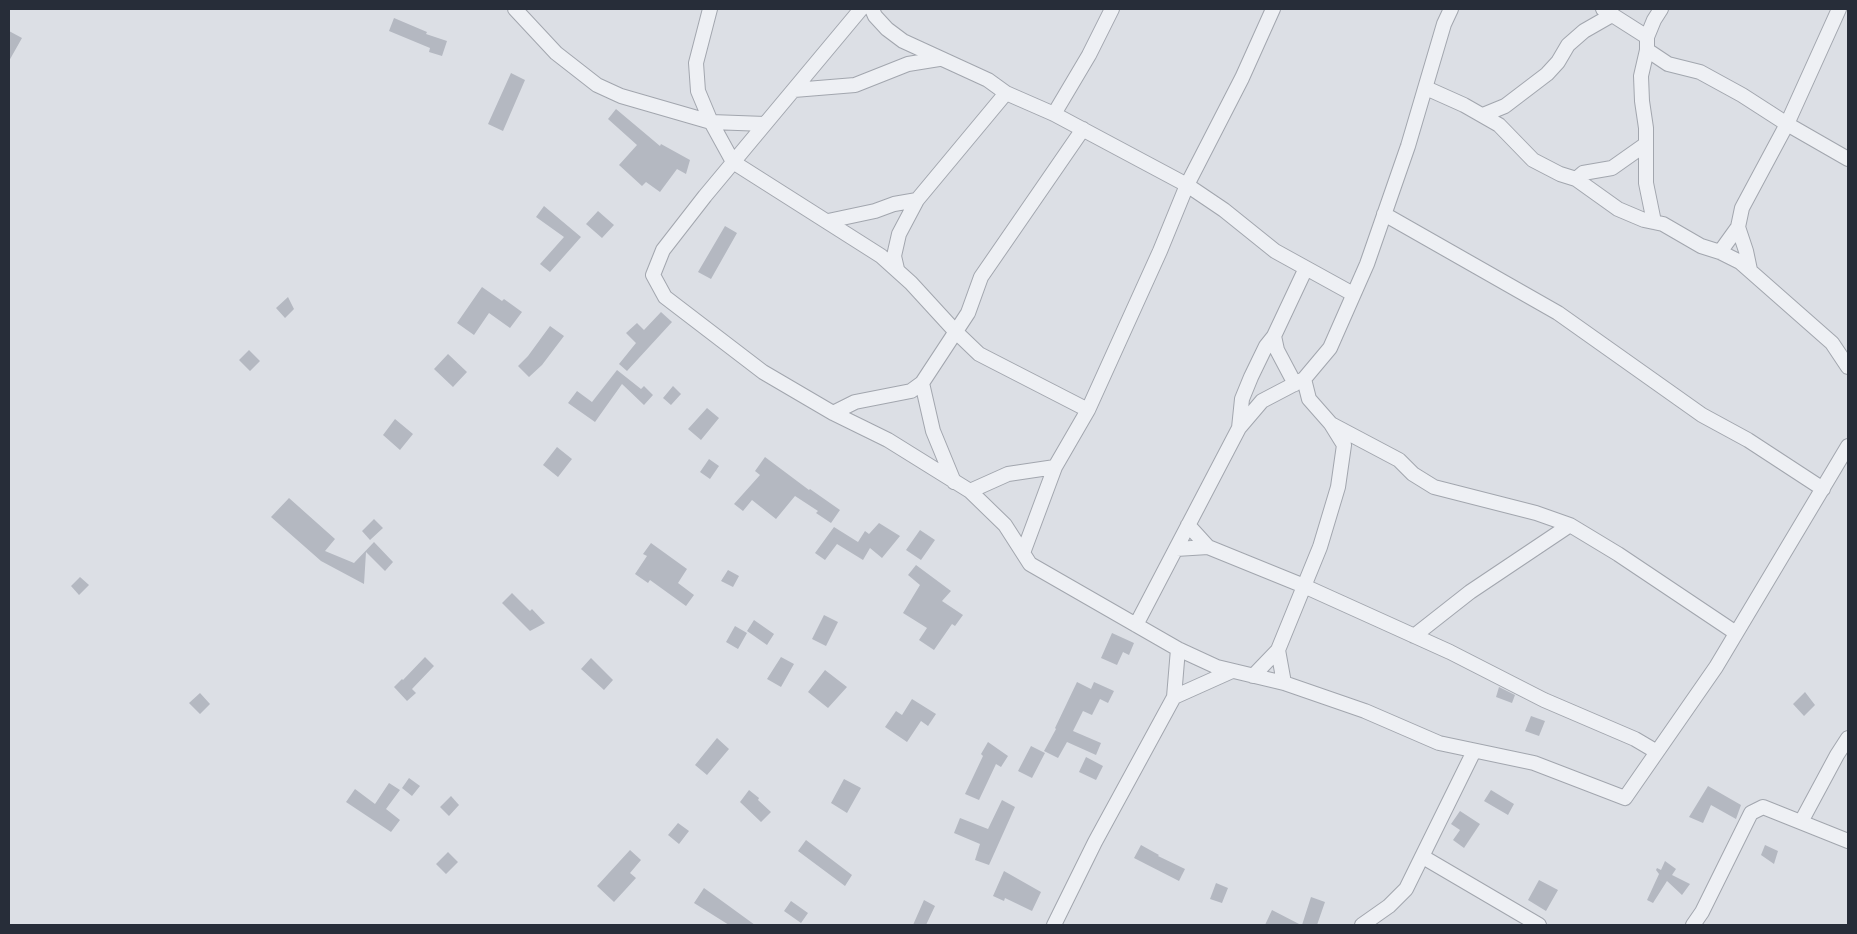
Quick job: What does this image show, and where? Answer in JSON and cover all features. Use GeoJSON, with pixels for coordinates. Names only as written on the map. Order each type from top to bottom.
{"type":"FeatureCollection","features":[{"type":"Feature","properties":{"kind":"street"},"geometry":{"type":"LineString","coordinates":[[516,9],[556,53],[597,85],[621,96],[711,122],[765,124]]}},
{"type":"Feature","properties":{"kind":"street"},"geometry":{"type":"LineString","coordinates":[[710,9],[696,63],[698,91],[711,122],[733,162],[881,256],[935,307],[955,331],[979,354],[1088,410]]}},
{"type":"Feature","properties":{"kind":"street"},"geometry":{"type":"LineString","coordinates":[[861,9],[733,162],[664,250],[653,275],[665,297],[763,372],[833,413],[888,440],[970,491],[1005,524],[1030,564],[1178,649],[1217,667],[1284,683],[1365,711],[1439,743],[1534,763],[1626,798],[1716,667],[1848,446]]}},
{"type":"Feature","properties":{"kind":"street"},"geometry":{"type":"LineString","coordinates":[[872,9],[875,16],[887,29],[903,41],[988,80],[1006,93],[1054,114],[1188,185],[1224,210],[1275,251],[1353,294]]}},
{"type":"Feature","properties":{"kind":"street"},"geometry":{"type":"LineString","coordinates":[[1054,114],[1089,55],[1112,9]]}},
{"type":"Feature","properties":{"kind":"street"},"geometry":{"type":"LineString","coordinates":[[1023,553],[1055,467],[1088,410],[1188,185],[1242,78],[1273,9]]}},
{"type":"Feature","properties":{"kind":"street"},"geometry":{"type":"LineString","coordinates":[[1136,625],[1239,428],[1262,401],[1300,381],[1330,348],[1367,264],[1408,146],[1444,24],[1452,9]]}},
{"type":"Feature","properties":{"kind":"street"},"geometry":{"type":"LineString","coordinates":[[1654,222],[1646,183],[1646,128],[1641,76],[1654,20],[1661,9]]}},
{"type":"Feature","properties":{"kind":"street"},"geometry":{"type":"LineString","coordinates":[[1720,252],[1738,228],[1742,208],[1786,124],[1839,9]]}},
{"type":"Feature","properties":{"kind":"street"},"geometry":{"type":"LineString","coordinates":[[1483,115],[1505,106],[1547,74],[1558,62],[1568,45],[1607,12],[1647,44],[1668,64],[1700,72],[1848,159]]}},
{"type":"Feature","properties":{"kind":"street"},"geometry":{"type":"LineString","coordinates":[[794,90],[855,84],[908,64],[939,59]]}},
{"type":"Feature","properties":{"kind":"street"},"geometry":{"type":"LineString","coordinates":[[1426,88],[1464,105],[1499,125],[1513,142],[1533,160],[1560,174],[1576,179],[1618,209],[1644,220],[1664,224],[1701,246],[1720,252],[1740,262],[1832,343],[1848,367]]}},
{"type":"Feature","properties":{"kind":"street"},"geometry":{"type":"LineString","coordinates":[[896,269],[894,256],[899,234],[917,200],[1006,93]]}},
{"type":"Feature","properties":{"kind":"street"},"geometry":{"type":"LineString","coordinates":[[833,413],[855,402],[910,390],[922,383],[968,313],[981,277],[1083,129]]}},
{"type":"Feature","properties":{"kind":"street"},"geometry":{"type":"LineString","coordinates":[[1576,179],[1583,174],[1612,168],[1646,144]]}},
{"type":"Feature","properties":{"kind":"street"},"geometry":{"type":"LineString","coordinates":[[828,221],[917,200]]}},
{"type":"Feature","properties":{"kind":"street"},"geometry":{"type":"LineString","coordinates":[[1384,214],[1558,313],[1702,415],[1748,440],[1823,489]]}},
{"type":"Feature","properties":{"kind":"street"},"geometry":{"type":"LineString","coordinates":[[1738,228],[1750,270]]}},
{"type":"Feature","properties":{"kind":"street"},"geometry":{"type":"LineString","coordinates":[[1239,428],[1242,399],[1266,346],[1274,336],[1306,268]]}},
{"type":"Feature","properties":{"kind":"street"},"geometry":{"type":"LineString","coordinates":[[1253,676],[1278,650],[1320,547],[1338,487],[1344,445],[1277,350],[1274,336]]}},
{"type":"Feature","properties":{"kind":"street"},"geometry":{"type":"LineString","coordinates":[[1832,343],[1848,347]]}},
{"type":"Feature","properties":{"kind":"street"},"geometry":{"type":"LineString","coordinates":[[922,383],[933,431],[954,482]]}},
{"type":"Feature","properties":{"kind":"street"},"geometry":{"type":"LineString","coordinates":[[1331,424],[1399,460],[1413,474],[1434,487],[1570,525],[1618,554],[1736,633]]}},
{"type":"Feature","properties":{"kind":"street"},"geometry":{"type":"LineString","coordinates":[[970,491],[1008,474],[1055,467]]}},
{"type":"Feature","properties":{"kind":"street"},"geometry":{"type":"LineString","coordinates":[[1188,524],[1208,547]]}},
{"type":"Feature","properties":{"kind":"street"},"geometry":{"type":"LineString","coordinates":[[1414,636],[1470,592],[1570,525]]}},
{"type":"Feature","properties":{"kind":"street"},"geometry":{"type":"LineString","coordinates":[[1176,549],[1208,547],[1304,586],[1450,652],[1544,700],[1635,739],[1657,752]]}},
{"type":"Feature","properties":{"kind":"street"},"geometry":{"type":"LineString","coordinates":[[1054,925],[1095,842],[1174,697],[1178,649]]}},
{"type":"Feature","properties":{"kind":"street"},"geometry":{"type":"LineString","coordinates":[[1278,650],[1284,683]]}},
{"type":"Feature","properties":{"kind":"street"},"geometry":{"type":"LineString","coordinates":[[1174,697],[1232,671]]}},
{"type":"Feature","properties":{"kind":"street"},"geometry":{"type":"LineString","coordinates":[[1801,822],[1848,738]]}},
{"type":"Feature","properties":{"kind":"street"},"geometry":{"type":"LineString","coordinates":[[1362,925],[1389,906],[1406,889],[1474,751]]}},
{"type":"Feature","properties":{"kind":"street"},"geometry":{"type":"LineString","coordinates":[[1693,925],[1702,912],[1751,813],[1763,807],[1848,841]]}},
{"type":"Feature","properties":{"kind":"street"},"geometry":{"type":"LineString","coordinates":[[1422,856],[1539,925]]}},
{"type":"Feature","properties":{"kind":"building"},"geometry":{"type":"Polygon","coordinates":[[[394,18],[427,32],[426,34],[447,41],[442,56],[429,52],[430,48],[389,31],[394,18]]]}},
{"type":"Feature","properties":{"kind":"building"},"geometry":{"type":"Polygon","coordinates":[[[9,31],[22,38],[9,61],[9,31]]]}},
{"type":"Feature","properties":{"kind":"building"},"geometry":{"type":"Polygon","coordinates":[[[511,73],[525,80],[503,131],[488,124],[511,73]]]}},
{"type":"Feature","properties":{"kind":"building"},"geometry":{"type":"Polygon","coordinates":[[[616,109],[660,146],[661,144],[690,160],[686,174],[677,169],[660,192],[646,182],[642,186],[619,165],[637,145],[608,119],[616,109]]]}},
{"type":"Feature","properties":{"kind":"building"},"geometry":{"type":"Polygon","coordinates":[[[544,206],[581,237],[550,272],[540,264],[564,237],[536,217],[544,206]]]}},
{"type":"Feature","properties":{"kind":"building"},"geometry":{"type":"Polygon","coordinates":[[[598,211],[614,225],[602,238],[586,224],[598,211]]]}},
{"type":"Feature","properties":{"kind":"building"},"geometry":{"type":"Polygon","coordinates":[[[725,226],[737,233],[711,279],[698,272],[725,226]]]}},
{"type":"Feature","properties":{"kind":"building"},"geometry":{"type":"Polygon","coordinates":[[[482,287],[522,312],[510,328],[489,313],[474,335],[457,323],[482,287]]]}},
{"type":"Feature","properties":{"kind":"building"},"geometry":{"type":"Polygon","coordinates":[[[288,297],[294,309],[285,318],[276,308],[288,297]]]}},
{"type":"Feature","properties":{"kind":"building"},"geometry":{"type":"Polygon","coordinates":[[[661,312],[672,322],[627,371],[619,364],[636,343],[626,333],[637,323],[644,330],[661,312]]]}},
{"type":"Feature","properties":{"kind":"building"},"geometry":{"type":"Polygon","coordinates":[[[550,326],[564,336],[542,365],[529,377],[518,366],[528,356],[550,326]]]}},
{"type":"Feature","properties":{"kind":"building"},"geometry":{"type":"Polygon","coordinates":[[[249,350],[260,361],[250,371],[239,360],[249,350]]]}},
{"type":"Feature","properties":{"kind":"building"},"geometry":{"type":"Polygon","coordinates":[[[448,354],[467,372],[453,387],[434,369],[448,354]]]}},
{"type":"Feature","properties":{"kind":"building"},"geometry":{"type":"Polygon","coordinates":[[[617,370],[641,389],[644,386],[653,395],[644,405],[622,384],[595,422],[568,403],[577,391],[592,402],[617,370]]]}},
{"type":"Feature","properties":{"kind":"building"},"geometry":{"type":"Polygon","coordinates":[[[673,386],[681,394],[671,405],[663,398],[673,386]]]}},
{"type":"Feature","properties":{"kind":"building"},"geometry":{"type":"Polygon","coordinates":[[[707,408],[719,418],[701,440],[688,429],[707,408]]]}},
{"type":"Feature","properties":{"kind":"building"},"geometry":{"type":"Polygon","coordinates":[[[395,419],[413,434],[400,450],[383,435],[395,419]]]}},
{"type":"Feature","properties":{"kind":"building"},"geometry":{"type":"Polygon","coordinates":[[[557,447],[572,459],[558,477],[543,465],[557,447]]]}},
{"type":"Feature","properties":{"kind":"building"},"geometry":{"type":"Polygon","coordinates":[[[765,457],[809,490],[840,510],[831,523],[816,513],[818,511],[795,496],[776,519],[752,500],[743,511],[734,504],[760,475],[755,471],[765,457]]]}},
{"type":"Feature","properties":{"kind":"building"},"geometry":{"type":"Polygon","coordinates":[[[709,459],[719,466],[710,479],[700,472],[709,459]]]}},
{"type":"Feature","properties":{"kind":"building"},"geometry":{"type":"Polygon","coordinates":[[[289,498],[335,539],[325,551],[354,563],[374,542],[393,562],[385,571],[366,552],[364,584],[321,561],[271,517],[289,498]]]}},
{"type":"Feature","properties":{"kind":"building"},"geometry":{"type":"Polygon","coordinates":[[[374,519],[383,528],[370,540],[362,531],[374,519]]]}},
{"type":"Feature","properties":{"kind":"building"},"geometry":{"type":"Polygon","coordinates":[[[879,523],[900,536],[882,558],[870,548],[863,560],[837,544],[825,560],[815,553],[834,527],[858,542],[865,531],[869,534],[879,523]]]}},
{"type":"Feature","properties":{"kind":"building"},"geometry":{"type":"Polygon","coordinates":[[[920,530],[935,540],[921,560],[906,550],[920,530]]]}},
{"type":"Feature","properties":{"kind":"building"},"geometry":{"type":"Polygon","coordinates":[[[651,543],[687,569],[678,583],[694,595],[686,606],[650,580],[648,583],[635,574],[647,556],[643,554],[651,543]]]}},
{"type":"Feature","properties":{"kind":"building"},"geometry":{"type":"Polygon","coordinates":[[[916,565],[951,591],[942,601],[963,615],[955,626],[952,624],[934,650],[919,640],[927,628],[903,613],[920,585],[908,575],[916,565]]]}},
{"type":"Feature","properties":{"kind":"building"},"geometry":{"type":"Polygon","coordinates":[[[728,570],[739,576],[733,587],[721,581],[728,570]]]}},
{"type":"Feature","properties":{"kind":"building"},"geometry":{"type":"Polygon","coordinates":[[[80,577],[89,585],[79,595],[71,586],[80,577]]]}},
{"type":"Feature","properties":{"kind":"building"},"geometry":{"type":"Polygon","coordinates":[[[512,593],[530,611],[532,609],[545,623],[530,631],[502,603],[512,593]]]}},
{"type":"Feature","properties":{"kind":"building"},"geometry":{"type":"Polygon","coordinates":[[[824,615],[838,622],[826,646],[812,639],[824,615]]]}},
{"type":"Feature","properties":{"kind":"building"},"geometry":{"type":"Polygon","coordinates":[[[754,620],[774,634],[767,645],[747,631],[754,620]]]}},
{"type":"Feature","properties":{"kind":"building"},"geometry":{"type":"Polygon","coordinates":[[[735,626],[747,633],[738,649],[726,642],[735,626]]]}},
{"type":"Feature","properties":{"kind":"building"},"geometry":{"type":"Polygon","coordinates":[[[1112,633],[1134,643],[1129,655],[1123,652],[1117,665],[1101,658],[1112,633]]]}},
{"type":"Feature","properties":{"kind":"building"},"geometry":{"type":"Polygon","coordinates":[[[425,657],[434,666],[412,689],[416,693],[407,701],[394,687],[425,657]]]}},
{"type":"Feature","properties":{"kind":"building"},"geometry":{"type":"Polygon","coordinates":[[[781,657],[794,664],[781,687],[767,679],[781,657]]]}},
{"type":"Feature","properties":{"kind":"building"},"geometry":{"type":"Polygon","coordinates":[[[591,658],[613,680],[604,690],[581,669],[591,658]]]}},
{"type":"Feature","properties":{"kind":"building"},"geometry":{"type":"Polygon","coordinates":[[[825,670],[847,687],[828,708],[808,692],[825,670]]]}},
{"type":"Feature","properties":{"kind":"building"},"geometry":{"type":"Polygon","coordinates":[[[1077,682],[1091,689],[1094,682],[1114,691],[1108,703],[1100,699],[1092,715],[1083,711],[1073,731],[1101,743],[1096,755],[1067,742],[1058,758],[1044,751],[1077,682]]]}},
{"type":"Feature","properties":{"kind":"building"},"geometry":{"type":"Polygon","coordinates":[[[1499,687],[1515,695],[1512,703],[1496,697],[1499,687]]]}},
{"type":"Feature","properties":{"kind":"building"},"geometry":{"type":"Polygon","coordinates":[[[1805,692],[1815,705],[1804,716],[1793,704],[1805,692]]]}},
{"type":"Feature","properties":{"kind":"building"},"geometry":{"type":"Polygon","coordinates":[[[200,693],[210,704],[200,714],[189,703],[200,693]]]}},
{"type":"Feature","properties":{"kind":"building"},"geometry":{"type":"Polygon","coordinates":[[[912,699],[936,714],[928,726],[921,721],[907,742],[885,727],[896,711],[902,715],[912,699]]]}},
{"type":"Feature","properties":{"kind":"building"},"geometry":{"type":"Polygon","coordinates":[[[1531,716],[1545,721],[1539,736],[1525,731],[1531,716]]]}},
{"type":"Feature","properties":{"kind":"building"},"geometry":{"type":"Polygon","coordinates":[[[717,738],[729,749],[707,775],[695,765],[717,738]]]}},
{"type":"Feature","properties":{"kind":"building"},"geometry":{"type":"Polygon","coordinates":[[[988,742],[1008,756],[1001,767],[996,764],[979,800],[965,794],[983,756],[981,754],[988,742]]]}},
{"type":"Feature","properties":{"kind":"building"},"geometry":{"type":"Polygon","coordinates":[[[1031,746],[1045,753],[1032,778],[1018,771],[1031,746]]]}},
{"type":"Feature","properties":{"kind":"building"},"geometry":{"type":"Polygon","coordinates":[[[1086,757],[1103,766],[1096,780],[1079,772],[1086,757]]]}},
{"type":"Feature","properties":{"kind":"building"},"geometry":{"type":"Polygon","coordinates":[[[409,778],[420,786],[412,796],[402,788],[409,778]]]}},
{"type":"Feature","properties":{"kind":"building"},"geometry":{"type":"Polygon","coordinates":[[[844,779],[861,788],[847,813],[831,803],[844,779]]]}},
{"type":"Feature","properties":{"kind":"building"},"geometry":{"type":"Polygon","coordinates":[[[389,783],[400,790],[386,809],[400,820],[391,832],[346,802],[355,789],[375,804],[389,783]]]}},
{"type":"Feature","properties":{"kind":"building"},"geometry":{"type":"Polygon","coordinates":[[[1708,786],[1741,805],[1736,819],[1711,805],[1703,823],[1689,817],[1708,786]]]}},
{"type":"Feature","properties":{"kind":"building"},"geometry":{"type":"Polygon","coordinates":[[[749,790],[771,812],[761,822],[740,802],[749,790]]]}},
{"type":"Feature","properties":{"kind":"building"},"geometry":{"type":"Polygon","coordinates":[[[1491,790],[1514,804],[1508,815],[1484,801],[1491,790]]]}},
{"type":"Feature","properties":{"kind":"building"},"geometry":{"type":"Polygon","coordinates":[[[451,796],[459,805],[449,816],[440,807],[451,796]]]}},
{"type":"Feature","properties":{"kind":"building"},"geometry":{"type":"Polygon","coordinates":[[[1002,800],[1015,807],[989,865],[975,860],[980,844],[954,833],[960,818],[988,829],[1002,800]]]}},
{"type":"Feature","properties":{"kind":"building"},"geometry":{"type":"Polygon","coordinates":[[[1460,811],[1480,824],[1464,848],[1453,840],[1460,830],[1451,824],[1460,811]]]}},
{"type":"Feature","properties":{"kind":"building"},"geometry":{"type":"Polygon","coordinates":[[[678,823],[689,831],[679,844],[668,835],[678,823]]]}},
{"type":"Feature","properties":{"kind":"building"},"geometry":{"type":"Polygon","coordinates":[[[806,840],[852,875],[845,886],[798,851],[806,840]]]}},
{"type":"Feature","properties":{"kind":"building"},"geometry":{"type":"Polygon","coordinates":[[[1141,845],[1158,856],[1185,869],[1179,881],[1134,858],[1141,845]]]}},
{"type":"Feature","properties":{"kind":"building"},"geometry":{"type":"Polygon","coordinates":[[[1765,845],[1778,851],[1774,864],[1761,855],[1765,845]]]}},
{"type":"Feature","properties":{"kind":"building"},"geometry":{"type":"Polygon","coordinates":[[[630,850],[641,860],[630,873],[636,878],[614,902],[597,886],[630,850]]]}},
{"type":"Feature","properties":{"kind":"building"},"geometry":{"type":"Polygon","coordinates":[[[448,852],[458,862],[446,874],[436,864],[448,852]]]}},
{"type":"Feature","properties":{"kind":"building"},"geometry":{"type":"Polygon","coordinates":[[[1665,861],[1676,869],[1672,875],[1690,884],[1682,895],[1667,881],[1653,903],[1647,900],[1659,874],[1656,870],[1657,868],[1661,870],[1665,861]]]}},
{"type":"Feature","properties":{"kind":"building"},"geometry":{"type":"Polygon","coordinates":[[[1004,871],[1041,892],[1032,911],[1005,898],[1004,901],[993,896],[1004,871]]]}},
{"type":"Feature","properties":{"kind":"building"},"geometry":{"type":"Polygon","coordinates":[[[1539,880],[1558,890],[1546,911],[1528,900],[1539,880]]]}},
{"type":"Feature","properties":{"kind":"building"},"geometry":{"type":"Polygon","coordinates":[[[1216,883],[1228,888],[1222,903],[1210,899],[1216,883]]]}},
{"type":"Feature","properties":{"kind":"building"},"geometry":{"type":"Polygon","coordinates":[[[704,888],[755,925],[729,925],[694,903],[704,888]]]}},
{"type":"Feature","properties":{"kind":"building"},"geometry":{"type":"Polygon","coordinates":[[[1311,897],[1325,902],[1317,925],[1302,925],[1311,897]]]}},
{"type":"Feature","properties":{"kind":"building"},"geometry":{"type":"Polygon","coordinates":[[[924,900],[935,906],[926,925],[913,925],[924,900]]]}},
{"type":"Feature","properties":{"kind":"building"},"geometry":{"type":"Polygon","coordinates":[[[791,901],[808,913],[801,923],[784,911],[791,901]]]}},
{"type":"Feature","properties":{"kind":"building"},"geometry":{"type":"Polygon","coordinates":[[[1272,910],[1301,925],[1265,925],[1272,910]]]}}]}
